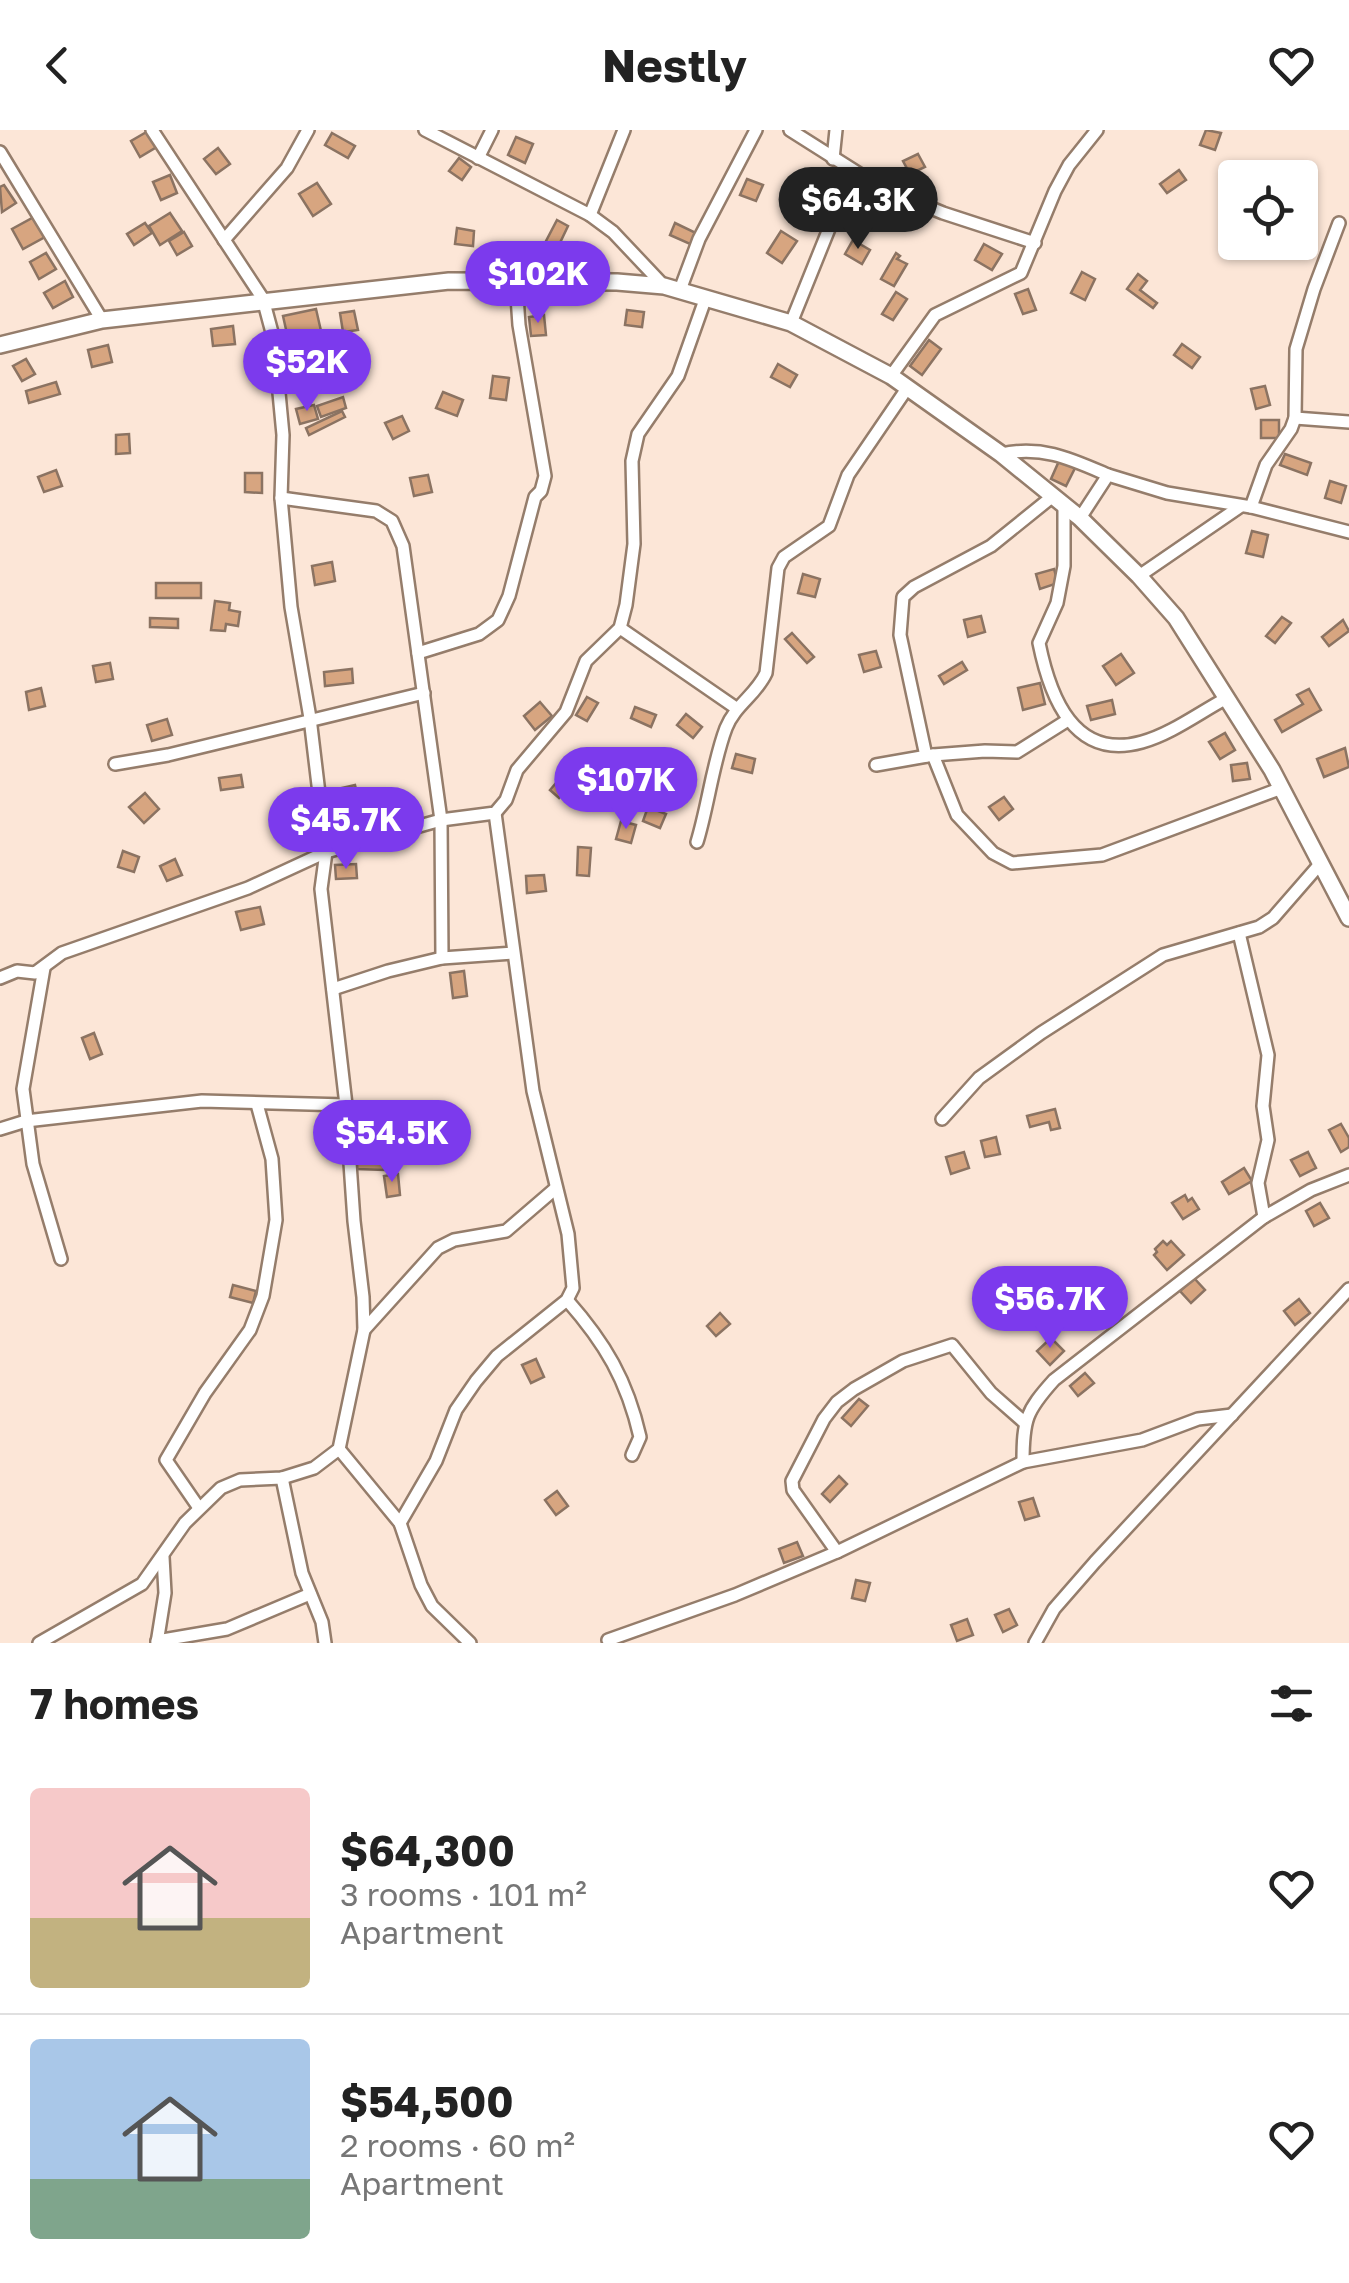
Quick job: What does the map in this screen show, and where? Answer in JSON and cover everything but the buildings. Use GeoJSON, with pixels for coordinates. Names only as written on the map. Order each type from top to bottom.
{"type":"FeatureCollection","features":[{"type":"Feature","properties":{"kind":"street"},"geometry":{"type":"LineString","coordinates":[[39,1643],[142,1584],[185,1522],[221,1488],[240,1480],[282,1478],[314,1468],[339,1449],[364,1330],[346,1105],[321,889],[326,852],[310,718],[291,607],[281,498],[282,434],[276,358],[263,300],[152,130]]}},
{"type":"Feature","properties":{"kind":"street"},"geometry":{"type":"LineString","coordinates":[[224,240],[287,168],[308,130]]}},
{"type":"Feature","properties":{"kind":"street"},"geometry":{"type":"LineString","coordinates":[[425,130],[590,215],[614,232],[672,288]]}},
{"type":"Feature","properties":{"kind":"street"},"geometry":{"type":"LineString","coordinates":[[478,158],[492,130]]}},
{"type":"Feature","properties":{"kind":"street"},"geometry":{"type":"LineString","coordinates":[[590,215],[624,130]]}},
{"type":"Feature","properties":{"kind":"street"},"geometry":{"type":"LineString","coordinates":[[672,288],[756,130]]}},
{"type":"Feature","properties":{"kind":"street"},"geometry":{"type":"LineString","coordinates":[[790,130],[880,187],[1035,243]]}},
{"type":"Feature","properties":{"kind":"street"},"geometry":{"type":"LineString","coordinates":[[834,159],[836,130]]}},
{"type":"Feature","properties":{"kind":"street"},"geometry":{"type":"LineString","coordinates":[[891,376],[936,315],[1013,280],[1026,266],[1054,191],[1097,130]]}},
{"type":"Feature","properties":{"kind":"street"},"geometry":{"type":"LineString","coordinates":[[0,152],[102,320]]}},
{"type":"Feature","properties":{"kind":"street"},"geometry":{"type":"LineString","coordinates":[[791,323],[839,204],[850,196],[880,187]]}},
{"type":"Feature","properties":{"kind":"street"},"geometry":{"type":"LineString","coordinates":[[1138,576],[1246,507],[1266,464],[1291,429],[1295,418],[1296,350],[1339,223]]}},
{"type":"Feature","properties":{"kind":"street"},"geometry":{"type":"LineString","coordinates":[[0,345],[102,320],[449,281],[617,282],[672,288],[791,323],[891,376],[1001,454],[1080,518],[1138,576],[1176,618],[1282,788],[1349,918]]}},
{"type":"Feature","properties":{"kind":"street"},"geometry":{"type":"LineString","coordinates":[[418,653],[479,634],[498,620],[509,596],[535,497],[545,476],[522,344],[516,282]]}},
{"type":"Feature","properties":{"kind":"street"},"geometry":{"type":"LineString","coordinates":[[0,978],[17,971],[35,973],[62,953],[248,888],[326,852],[441,820],[495,812],[506,800],[517,770],[566,712],[586,661],[620,628],[634,544],[632,461],[638,434],[678,376],[706,298]]}},
{"type":"Feature","properties":{"kind":"street"},"geometry":{"type":"LineString","coordinates":[[697,842],[725,731],[736,708],[759,689],[766,673],[778,568],[784,557],[830,526],[848,474],[908,388]]}},
{"type":"Feature","properties":{"kind":"street"},"geometry":{"type":"LineString","coordinates":[[1295,418],[1349,422]]}},
{"type":"Feature","properties":{"kind":"street"},"geometry":{"type":"LineString","coordinates":[[1001,454],[1036,449],[1061,454],[1108,475],[1168,493],[1349,532]]}},
{"type":"Feature","properties":{"kind":"street"},"geometry":{"type":"LineString","coordinates":[[1080,518],[1108,475]]}},
{"type":"Feature","properties":{"kind":"street"},"geometry":{"type":"LineString","coordinates":[[281,498],[376,511],[392,521],[402,546],[441,820],[442,958]]}},
{"type":"Feature","properties":{"kind":"street"},"geometry":{"type":"LineString","coordinates":[[1059,500],[1064,566],[1057,603],[1039,643],[1068,720],[1086,738],[1102,744],[1139,744],[1226,698]]}},
{"type":"Feature","properties":{"kind":"street"},"geometry":{"type":"LineString","coordinates":[[1059,500],[991,546],[914,587],[903,597],[900,635],[929,756],[957,814],[993,853],[1012,863],[1042,863],[1102,856],[1282,788]]}},
{"type":"Feature","properties":{"kind":"street"},"geometry":{"type":"LineString","coordinates":[[620,628],[736,708]]}},
{"type":"Feature","properties":{"kind":"street"},"geometry":{"type":"LineString","coordinates":[[115,764],[168,755],[424,693]]}},
{"type":"Feature","properties":{"kind":"street"},"geometry":{"type":"LineString","coordinates":[[876,765],[929,756],[1018,752],[1068,720]]}},
{"type":"Feature","properties":{"kind":"street"},"geometry":{"type":"LineString","coordinates":[[400,1523],[436,1461],[456,1410],[476,1381],[497,1356],[567,1300],[573,1288],[574,1272],[533,1091],[495,812]]}},
{"type":"Feature","properties":{"kind":"street"},"geometry":{"type":"LineString","coordinates":[[942,1119],[979,1078],[1163,955],[1259,927],[1273,918],[1320,864]]}},
{"type":"Feature","properties":{"kind":"street"},"geometry":{"type":"LineString","coordinates":[[1239,933],[1268,1055],[1263,1106],[1268,1140],[1258,1183],[1264,1216]]}},
{"type":"Feature","properties":{"kind":"street"},"geometry":{"type":"LineString","coordinates":[[333,989],[388,970],[442,958],[513,953]]}},
{"type":"Feature","properties":{"kind":"street"},"geometry":{"type":"LineString","coordinates":[[44,968],[24,1089],[34,1164],[61,1258]]}},
{"type":"Feature","properties":{"kind":"street"},"geometry":{"type":"LineString","coordinates":[[0,1129],[26,1121],[202,1102],[346,1105]]}},
{"type":"Feature","properties":{"kind":"street"},"geometry":{"type":"LineString","coordinates":[[199,1508],[166,1460],[205,1393],[250,1330],[263,1296],[276,1220],[272,1159],[257,1104]]}},
{"type":"Feature","properties":{"kind":"street"},"geometry":{"type":"LineString","coordinates":[[1023,1462],[1024,1422],[1030,1407],[1054,1380],[1264,1216],[1312,1190],[1349,1176]]}},
{"type":"Feature","properties":{"kind":"street"},"geometry":{"type":"LineString","coordinates":[[364,1330],[438,1248],[454,1240],[506,1231],[556,1188]]}},
{"type":"Feature","properties":{"kind":"street"},"geometry":{"type":"LineString","coordinates":[[1034,1643],[1054,1609],[1349,1289]]}},
{"type":"Feature","properties":{"kind":"street"},"geometry":{"type":"LineString","coordinates":[[567,1300],[613,1359],[640,1437],[632,1455]]}},
{"type":"Feature","properties":{"kind":"street"},"geometry":{"type":"LineString","coordinates":[[837,1552],[796,1497],[792,1481],[824,1420],[854,1388],[904,1360],[952,1345],[990,1393],[1024,1422]]}},
{"type":"Feature","properties":{"kind":"street"},"geometry":{"type":"LineString","coordinates":[[608,1640],[735,1595],[837,1552],[1023,1462],[1142,1440],[1198,1419],[1232,1416]]}},
{"type":"Feature","properties":{"kind":"street"},"geometry":{"type":"LineString","coordinates":[[339,1449],[400,1523],[432,1606],[470,1643]]}},
{"type":"Feature","properties":{"kind":"street"},"geometry":{"type":"LineString","coordinates":[[282,1478],[302,1573],[322,1622],[325,1643]]}},
{"type":"Feature","properties":{"kind":"street"},"geometry":{"type":"LineString","coordinates":[[163,1557],[166,1594],[157,1642],[227,1629],[310,1594]]}}]}
